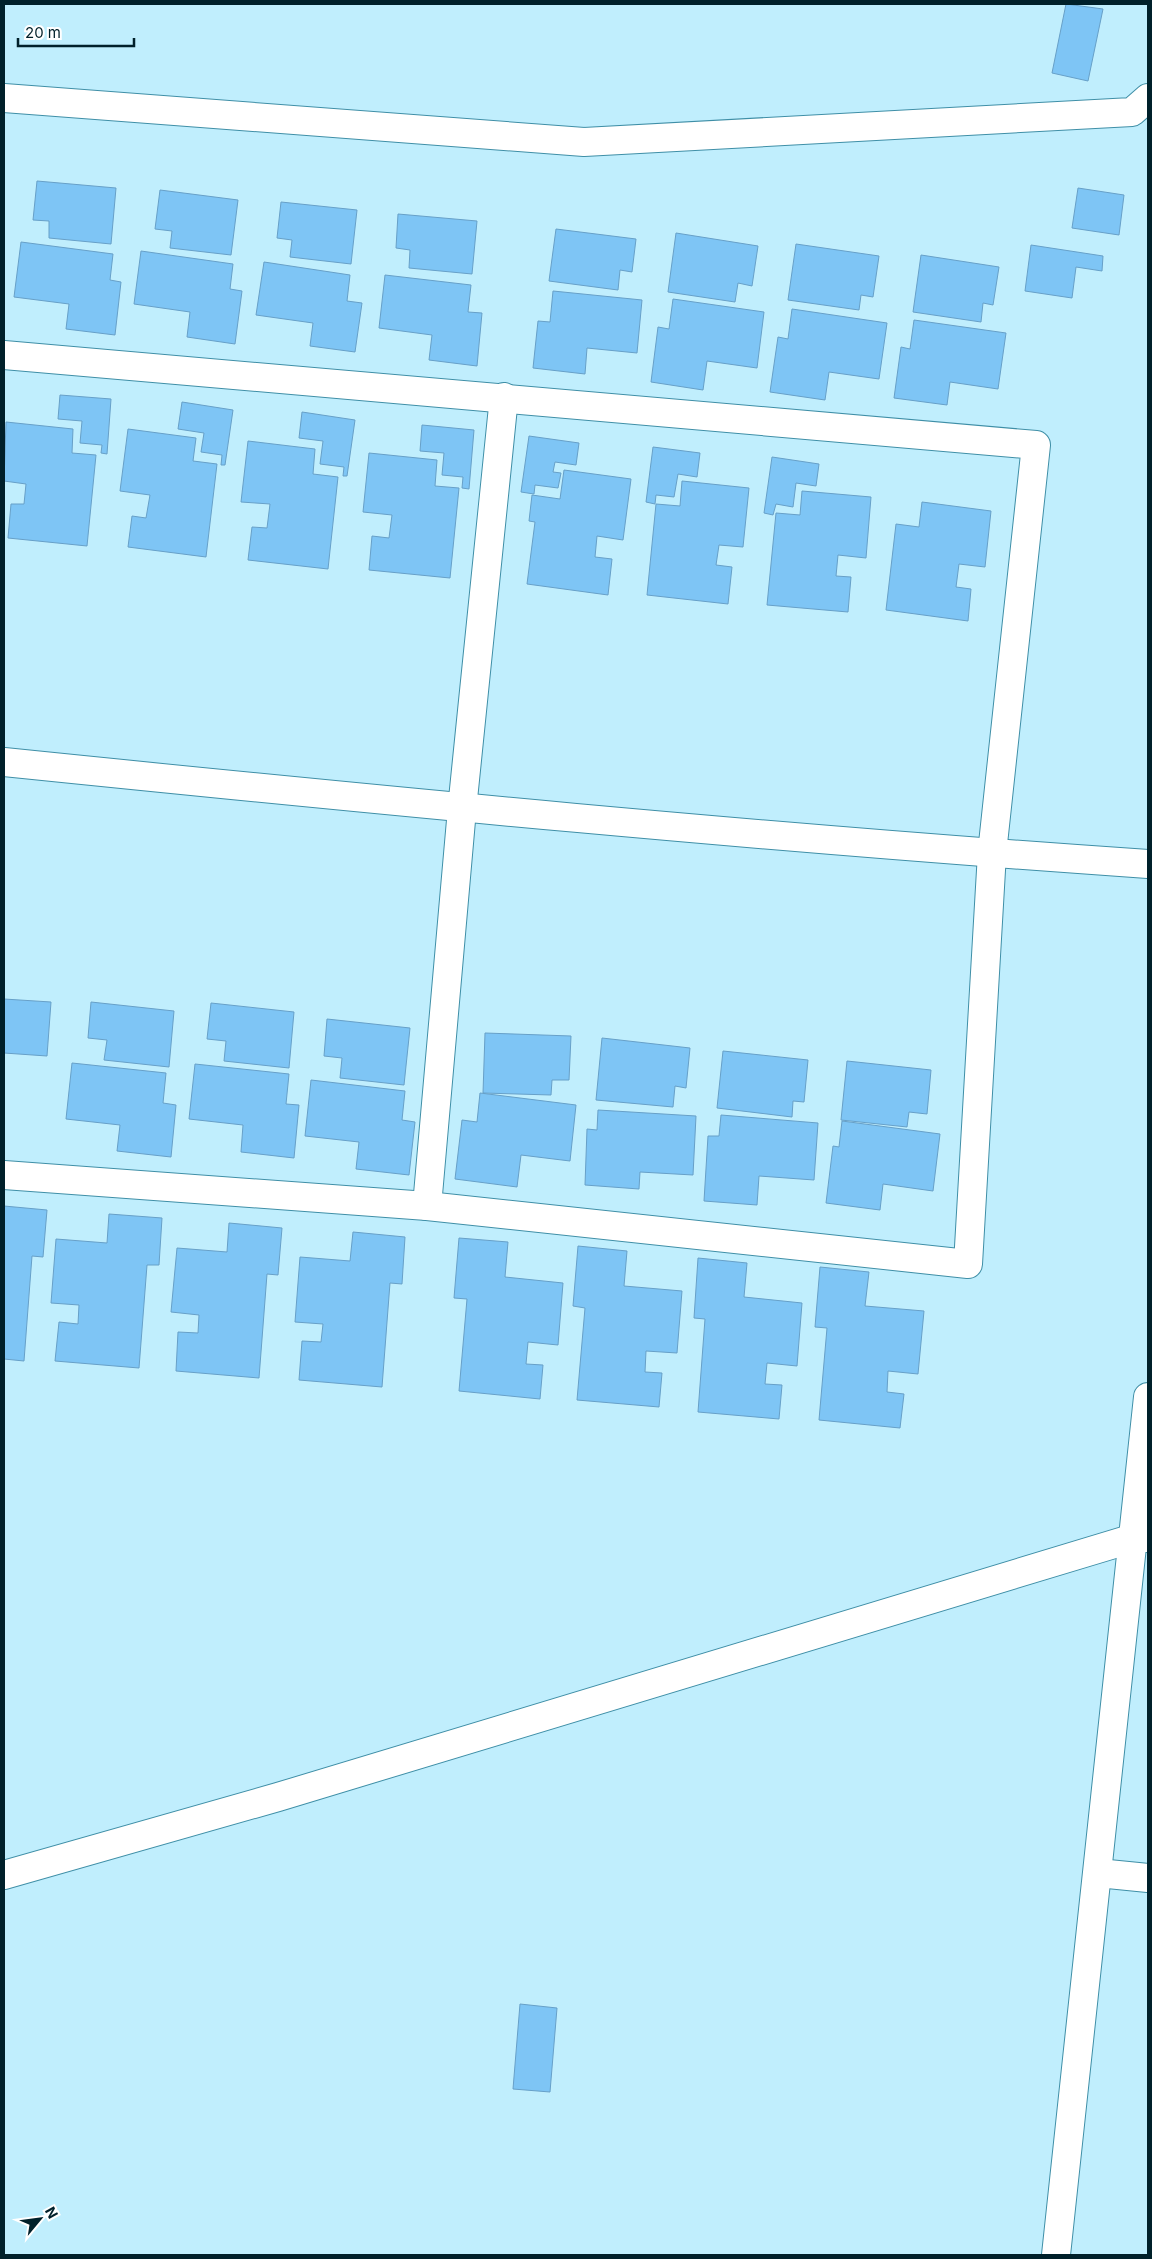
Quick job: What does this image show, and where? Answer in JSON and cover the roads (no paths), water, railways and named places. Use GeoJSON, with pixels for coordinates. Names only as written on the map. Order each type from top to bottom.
{"type":"FeatureCollection","features":[{"type":"Feature","properties":{"kind":"street"},"geometry":{"type":"LineString","coordinates":[[4,98],[584,142],[1132,112],[1148,98]]}},
{"type":"Feature","properties":{"kind":"street"},"geometry":{"type":"LineString","coordinates":[[4,355],[1036,446],[992,853],[968,1264],[427,1206],[4,1175]]}},
{"type":"Feature","properties":{"kind":"street"},"geometry":{"type":"LineString","coordinates":[[427,1206],[462,808],[504,398]]}},
{"type":"Feature","properties":{"kind":"street"},"geometry":{"type":"LineString","coordinates":[[4,762],[462,808],[992,853],[1148,864]]}},
{"type":"Feature","properties":{"kind":"street"},"geometry":{"type":"LineString","coordinates":[[1056,2255],[1098,1873],[1141,1538],[1148,1397]]}},
{"type":"Feature","properties":{"kind":"street"},"geometry":{"type":"LineString","coordinates":[[4,1875],[278,1797],[1141,1538]]}},
{"type":"Feature","properties":{"kind":"street"},"geometry":{"type":"LineString","coordinates":[[1098,1873],[1148,1878]]}}]}
